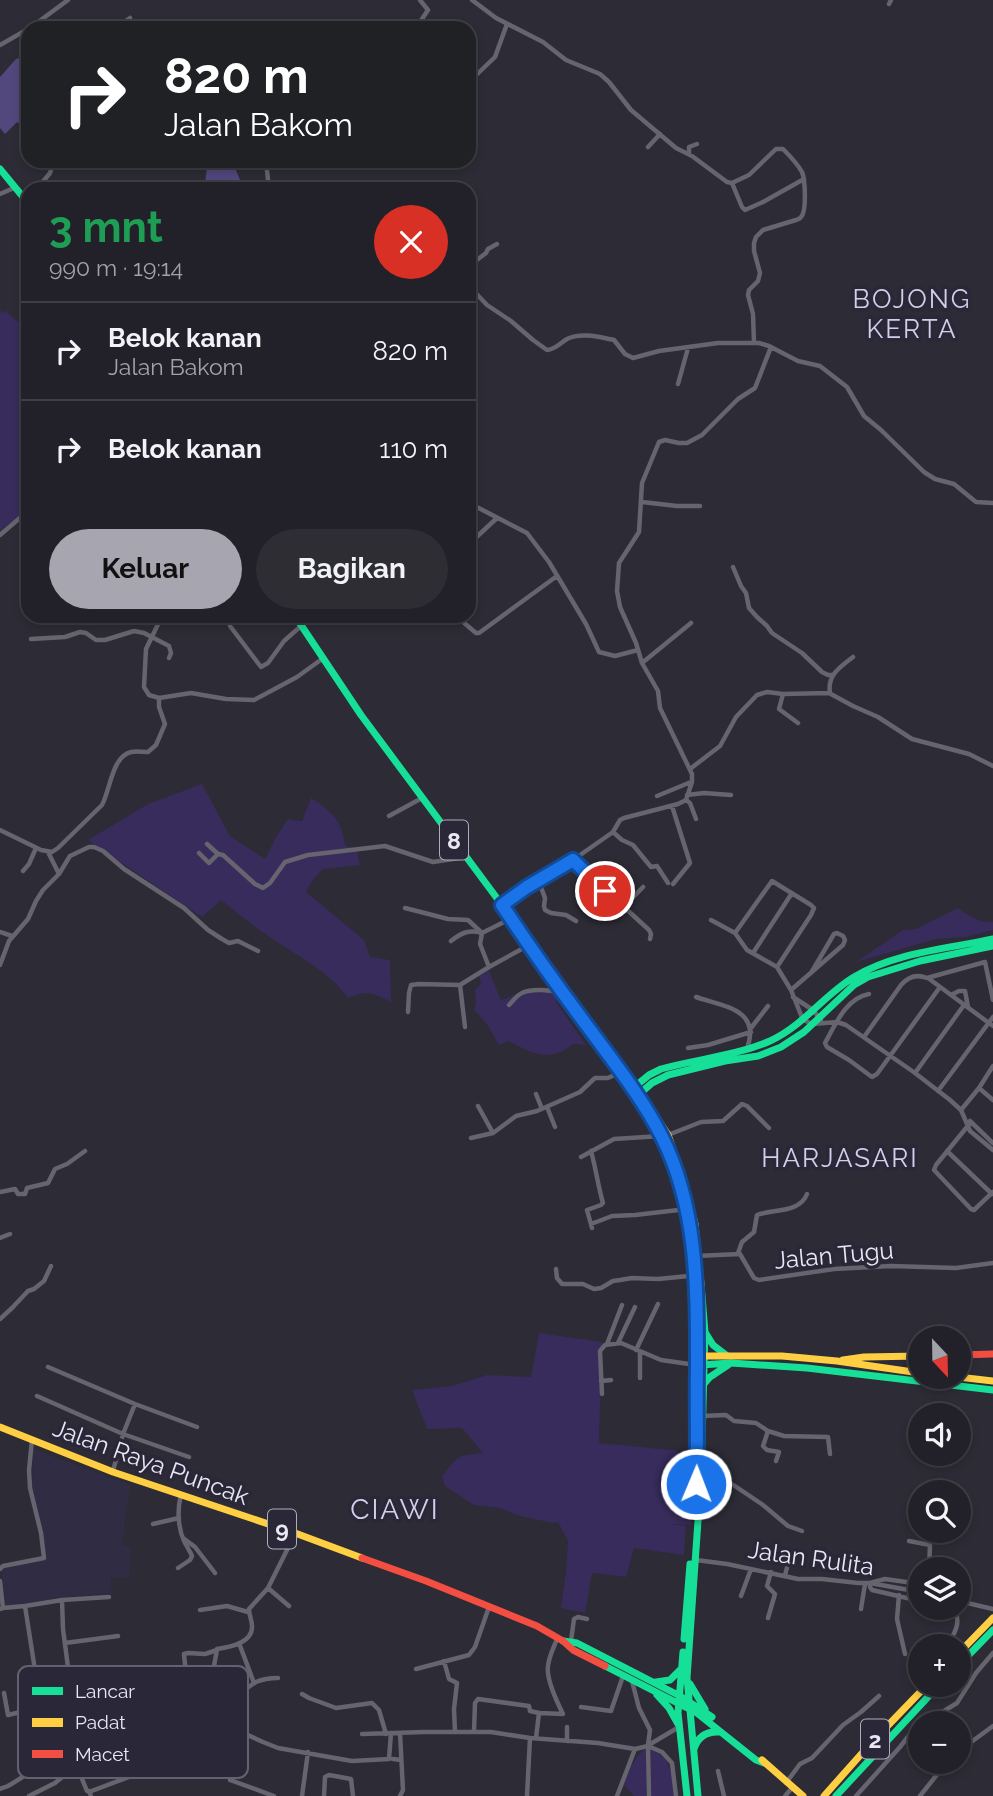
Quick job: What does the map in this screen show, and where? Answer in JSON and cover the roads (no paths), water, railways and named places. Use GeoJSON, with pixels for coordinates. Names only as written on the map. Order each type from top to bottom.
{"type":"FeatureCollection","features":[{"type":"Feature","properties":{"kind":"main road"},"geometry":{"type":"LineString","coordinates":[[0,169],[21,194]]}},
{"type":"Feature","properties":{"kind":"main road","name":"8"},"geometry":{"type":"LineString","coordinates":[[300,623],[361,715],[634,1087],[665,1136],[688,1195],[695,1224],[697,1314],[703,1385],[699,1416],[701,1478],[687,1678],[689,1704]]}},
{"type":"Feature","properties":{"kind":"main road"},"geometry":{"type":"LineString","coordinates":[[634,1087],[661,1069],[747,1049],[778,1038],[845,983],[873,967],[909,956],[993,939]]}},
{"type":"Feature","properties":{"kind":"main road"},"geometry":{"type":"LineString","coordinates":[[639,1095],[652,1083],[668,1075],[774,1051],[822,1020],[854,985],[875,974],[920,961],[993,946]]}},
{"type":"Feature","properties":{"kind":"main road","name":"8"},"geometry":{"type":"LineString","coordinates":[[615,1062],[634,1087]]}},
{"type":"Feature","properties":{"kind":"main road","name":"8"},"geometry":{"type":"LineString","coordinates":[[665,1136],[684,1195],[696,1256]]}},
{"type":"Feature","properties":{"kind":"main road","name":"8"},"geometry":{"type":"LineString","coordinates":[[678,1699],[696,1484],[700,1360],[705,1332],[697,1275]]}},
{"type":"Feature","properties":{"kind":"main road"},"geometry":{"type":"LineString","coordinates":[[705,1332],[713,1345],[730,1360],[993,1390]]}},
{"type":"Feature","properties":{"kind":"main road"},"geometry":{"type":"LineString","coordinates":[[971,1355],[993,1354]]}},
{"type":"Feature","properties":{"kind":"main road"},"geometry":{"type":"LineString","coordinates":[[700,1360],[782,1356],[908,1371]]}},
{"type":"Feature","properties":{"kind":"main road"},"geometry":{"type":"LineString","coordinates":[[836,1361],[864,1357],[908,1356]]}},
{"type":"Feature","properties":{"kind":"main road"},"geometry":{"type":"LineString","coordinates":[[703,1385],[730,1360]]}},
{"type":"Feature","properties":{"kind":"main road"},"geometry":{"type":"LineString","coordinates":[[971,1378],[993,1381]]}},
{"type":"Feature","properties":{"kind":"main road","name":"Jalan Raya Puncak"},"geometry":{"type":"LineString","coordinates":[[0,1427],[113,1472],[295,1533],[426,1581],[537,1626],[564,1640]]}},
{"type":"Feature","properties":{"kind":"main road"},"geometry":{"type":"LineString","coordinates":[[971,1641],[993,1618]]}},
{"type":"Feature","properties":{"kind":"main road"},"geometry":{"type":"LineString","coordinates":[[971,1652],[993,1629]]}},
{"type":"Feature","properties":{"kind":"main road","name":"9"},"geometry":{"type":"LineString","coordinates":[[564,1640],[573,1650],[653,1691],[678,1699],[711,1716],[795,1789]]}},
{"type":"Feature","properties":{"kind":"main road","name":"9"},"geometry":{"type":"LineString","coordinates":[[564,1640],[577,1643],[653,1682],[678,1699]]}},
{"type":"Feature","properties":{"kind":"main road"},"geometry":{"type":"LineString","coordinates":[[653,1682],[660,1683],[671,1679],[682,1666]]}},
{"type":"Feature","properties":{"kind":"main road"},"geometry":{"type":"LineString","coordinates":[[687,1678],[711,1716]]}},
{"type":"Feature","properties":{"kind":"main road"},"geometry":{"type":"LineString","coordinates":[[653,1691],[669,1708],[679,1727]]}},
{"type":"Feature","properties":{"kind":"main road","name":"2"},"geometry":{"type":"LineString","coordinates":[[824,1796],[916,1697]]}},
{"type":"Feature","properties":{"kind":"main road","name":"2"},"geometry":{"type":"LineString","coordinates":[[836,1796],[928,1697]]}},
{"type":"Feature","properties":{"kind":"main road"},"geometry":{"type":"LineString","coordinates":[[678,1699],[687,1796]]}},
{"type":"Feature","properties":{"kind":"main road"},"geometry":{"type":"LineString","coordinates":[[689,1704],[698,1796]]}},
{"type":"Feature","properties":{"kind":"main road","name":"9"},"geometry":{"type":"LineString","coordinates":[[689,1704],[756,1760],[764,1763]]}},
{"type":"Feature","properties":{"kind":"main road"},"geometry":{"type":"LineString","coordinates":[[693,1753],[695,1743],[701,1736],[713,1731],[723,1733]]}},
{"type":"Feature","properties":{"kind":"street"},"geometry":{"type":"LineString","coordinates":[[44,21],[68,0]]}},
{"type":"Feature","properties":{"kind":"street"},"geometry":{"type":"LineString","coordinates":[[421,0],[428,10],[421,21]]}},
{"type":"Feature","properties":{"kind":"street"},"geometry":{"type":"LineString","coordinates":[[472,0],[490,14],[538,38],[566,60],[600,74],[611,84],[628,108],[676,148],[689,154],[724,180],[732,183],[749,175],[778,149],[783,149],[792,158],[804,179],[804,209],[802,216],[796,220],[763,230],[754,243],[760,273],[748,295],[753,314],[754,343]]}},
{"type":"Feature","properties":{"kind":"street"},"geometry":{"type":"LineString","coordinates":[[126,21],[130,18]]}},
{"type":"Feature","properties":{"kind":"street"},"geometry":{"type":"LineString","coordinates":[[476,75],[495,57],[508,24]]}},
{"type":"Feature","properties":{"kind":"street"},"geometry":{"type":"LineString","coordinates":[[0,45],[21,33]]}},
{"type":"Feature","properties":{"kind":"street"},"geometry":{"type":"LineString","coordinates":[[648,147],[660,134]]}},
{"type":"Feature","properties":{"kind":"street"},"geometry":{"type":"LineString","coordinates":[[689,154],[689,147],[696,144]]}},
{"type":"Feature","properties":{"kind":"street"},"geometry":{"type":"LineString","coordinates":[[732,183],[745,210],[804,179]]}},
{"type":"Feature","properties":{"kind":"street"},"geometry":{"type":"LineString","coordinates":[[0,194],[15,188]]}},
{"type":"Feature","properties":{"kind":"street"},"geometry":{"type":"LineString","coordinates":[[476,261],[488,248],[497,244]]}},
{"type":"Feature","properties":{"kind":"street"},"geometry":{"type":"LineString","coordinates":[[476,293],[487,305],[547,350],[555,349],[567,339],[581,335],[614,340],[625,354],[631,357],[724,342],[754,343],[764,344],[798,361],[820,366],[848,388],[864,416],[930,477],[953,484],[976,502],[993,503]]}},
{"type":"Feature","properties":{"kind":"street"},"geometry":{"type":"LineString","coordinates":[[686,798],[692,782],[690,769],[660,708],[658,691],[642,663],[620,607],[617,591],[619,563],[638,534],[643,479],[659,442],[665,440],[687,443],[698,439],[738,399],[755,388],[771,347]]}},
{"type":"Feature","properties":{"kind":"street"},"geometry":{"type":"LineString","coordinates":[[678,384],[688,348]]}},
{"type":"Feature","properties":{"kind":"street"},"geometry":{"type":"LineString","coordinates":[[642,502],[700,506]]}},
{"type":"Feature","properties":{"kind":"street"},"geometry":{"type":"LineString","coordinates":[[476,506],[527,533],[558,576],[599,652],[615,656],[638,650]]}},
{"type":"Feature","properties":{"kind":"street"},"geometry":{"type":"LineString","coordinates":[[476,537],[497,517]]}},
{"type":"Feature","properties":{"kind":"street"},"geometry":{"type":"LineString","coordinates":[[0,535],[21,518]]}},
{"type":"Feature","properties":{"kind":"street"},"geometry":{"type":"LineString","coordinates":[[733,567],[746,593],[749,608],[761,621],[822,672],[833,675]]}},
{"type":"Feature","properties":{"kind":"street"},"geometry":{"type":"LineString","coordinates":[[464,623],[479,633],[558,576]]}},
{"type":"Feature","properties":{"kind":"street"},"geometry":{"type":"LineString","coordinates":[[159,623],[145,652],[144,687],[149,695],[159,698],[191,693],[226,699],[258,699],[323,658]]}},
{"type":"Feature","properties":{"kind":"street"},"geometry":{"type":"LineString","coordinates":[[230,623],[261,667],[268,663],[284,641],[302,626]]}},
{"type":"Feature","properties":{"kind":"street"},"geometry":{"type":"LineString","coordinates":[[642,663],[691,623]]}},
{"type":"Feature","properties":{"kind":"street"},"geometry":{"type":"LineString","coordinates":[[31,639],[65,637],[80,632],[100,640],[109,640],[134,631],[169,646],[169,658]]}},
{"type":"Feature","properties":{"kind":"street"},"geometry":{"type":"LineString","coordinates":[[830,693],[833,675],[853,657]]}},
{"type":"Feature","properties":{"kind":"street"},"geometry":{"type":"LineString","coordinates":[[690,769],[720,746],[736,717],[758,694],[767,692],[830,693],[878,716],[912,739],[969,754],[993,766]]}},
{"type":"Feature","properties":{"kind":"street"},"geometry":{"type":"LineString","coordinates":[[783,694],[779,709],[798,723]]}},
{"type":"Feature","properties":{"kind":"street"},"geometry":{"type":"LineString","coordinates":[[0,830],[48,852],[58,848],[100,808],[114,769],[125,755],[129,752],[148,752],[154,747],[165,724],[159,698]]}},
{"type":"Feature","properties":{"kind":"street"},"geometry":{"type":"LineString","coordinates":[[657,796],[692,782]]}},
{"type":"Feature","properties":{"kind":"street"},"geometry":{"type":"LineString","coordinates":[[502,905],[573,860],[612,832],[624,818],[671,806],[704,793],[731,795]]}},
{"type":"Feature","properties":{"kind":"street"},"geometry":{"type":"LineString","coordinates":[[389,816],[423,798]]}},
{"type":"Feature","properties":{"kind":"street"},"geometry":{"type":"LineString","coordinates":[[686,798],[696,819]]}},
{"type":"Feature","properties":{"kind":"street"},"geometry":{"type":"LineString","coordinates":[[612,832],[633,845],[651,867],[657,866],[671,884],[690,863],[671,806]]}},
{"type":"Feature","properties":{"kind":"street"},"geometry":{"type":"LineString","coordinates":[[207,844],[261,888],[270,883],[285,862],[308,855],[385,846],[433,862],[466,857]]}},
{"type":"Feature","properties":{"kind":"street"},"geometry":{"type":"LineString","coordinates":[[0,965],[12,936],[28,919],[43,890],[59,874],[70,856],[89,847],[99,849],[124,869],[184,908],[222,939],[229,943],[238,941],[258,951]]}},
{"type":"Feature","properties":{"kind":"street"},"geometry":{"type":"LineString","coordinates":[[23,871],[36,848]]}},
{"type":"Feature","properties":{"kind":"street"},"geometry":{"type":"LineString","coordinates":[[48,852],[59,874]]}},
{"type":"Feature","properties":{"kind":"street"},"geometry":{"type":"LineString","coordinates":[[199,853],[209,863],[218,854]]}},
{"type":"Feature","properties":{"kind":"street"},"geometry":{"type":"LineString","coordinates":[[573,860],[651,934],[650,939]]}},
{"type":"Feature","properties":{"kind":"street"},"geometry":{"type":"LineString","coordinates":[[539,881],[545,898],[545,910],[566,915],[576,921]]}},
{"type":"Feature","properties":{"kind":"street"},"geometry":{"type":"LineString","coordinates":[[735,933],[770,882],[773,881],[811,905],[813,910],[777,967]]}},
{"type":"Feature","properties":{"kind":"street"},"geometry":{"type":"LineString","coordinates":[[624,907],[643,887]]}},
{"type":"Feature","properties":{"kind":"street"},"geometry":{"type":"LineString","coordinates":[[753,953],[792,893]]}},
{"type":"Feature","properties":{"kind":"street"},"geometry":{"type":"LineString","coordinates":[[405,908],[449,919],[468,920],[482,933]]}},
{"type":"Feature","properties":{"kind":"street"},"geometry":{"type":"LineString","coordinates":[[451,941],[464,932],[482,933],[510,918]]}},
{"type":"Feature","properties":{"kind":"street"},"geometry":{"type":"LineString","coordinates":[[711,920],[735,933],[744,948],[777,967],[791,990],[803,1020],[813,1024]]}},
{"type":"Feature","properties":{"kind":"street"},"geometry":{"type":"LineString","coordinates":[[0,932],[12,936]]}},
{"type":"Feature","properties":{"kind":"street"},"geometry":{"type":"LineString","coordinates":[[482,933],[480,944],[489,967]]}},
{"type":"Feature","properties":{"kind":"street"},"geometry":{"type":"LineString","coordinates":[[791,990],[811,973],[843,945],[843,936],[834,934],[811,973]]}},
{"type":"Feature","properties":{"kind":"street"},"geometry":{"type":"LineString","coordinates":[[408,1012],[409,993],[413,985],[460,985],[529,945]]}},
{"type":"Feature","properties":{"kind":"street"},"geometry":{"type":"LineString","coordinates":[[927,978],[985,962],[993,1000]]}},
{"type":"Feature","properties":{"kind":"street"},"geometry":{"type":"LineString","coordinates":[[864,1037],[904,982],[917,976],[927,978],[990,1024]]}},
{"type":"Feature","properties":{"kind":"street"},"geometry":{"type":"LineString","coordinates":[[460,985],[465,1027]]}},
{"type":"Feature","properties":{"kind":"street"},"geometry":{"type":"LineString","coordinates":[[869,994],[854,999],[837,1022],[825,1046],[870,1077],[876,1075],[940,987]]}},
{"type":"Feature","properties":{"kind":"street"},"geometry":{"type":"LineString","coordinates":[[915,1073],[966,1006],[964,990],[951,995]]}},
{"type":"Feature","properties":{"kind":"street"},"geometry":{"type":"LineString","coordinates":[[509,1005],[525,991],[563,993]]}},
{"type":"Feature","properties":{"kind":"street"},"geometry":{"type":"LineString","coordinates":[[696,997],[746,1017],[751,1030]]}},
{"type":"Feature","properties":{"kind":"street"},"geometry":{"type":"LineString","coordinates":[[793,997],[814,1010],[822,1020],[845,1025],[915,1073],[961,1110],[972,1132],[993,1150]]}},
{"type":"Feature","properties":{"kind":"street"},"geometry":{"type":"LineString","coordinates":[[747,1049],[751,1030],[768,1006]]}},
{"type":"Feature","properties":{"kind":"street"},"geometry":{"type":"LineString","coordinates":[[938,1091],[993,1017]]}},
{"type":"Feature","properties":{"kind":"street"},"geometry":{"type":"LineString","coordinates":[[688,1048],[708,1045],[751,1030]]}},
{"type":"Feature","properties":{"kind":"street"},"geometry":{"type":"LineString","coordinates":[[961,1110],[993,1066]]}},
{"type":"Feature","properties":{"kind":"street"},"geometry":{"type":"LineString","coordinates":[[471,1138],[493,1133],[511,1119],[545,1108],[580,1091],[595,1077],[608,1078],[621,1072]]}},
{"type":"Feature","properties":{"kind":"street"},"geometry":{"type":"LineString","coordinates":[[979,1088],[993,1100]]}},
{"type":"Feature","properties":{"kind":"street"},"geometry":{"type":"LineString","coordinates":[[536,1094],[555,1127]]}},
{"type":"Feature","properties":{"kind":"street"},"geometry":{"type":"LineString","coordinates":[[580,1157],[614,1139],[665,1136],[701,1122],[723,1121],[742,1104],[769,1128]]}},
{"type":"Feature","properties":{"kind":"street"},"geometry":{"type":"LineString","coordinates":[[478,1107],[493,1133]]}},
{"type":"Feature","properties":{"kind":"street"},"geometry":{"type":"LineString","coordinates":[[968,1123],[993,1143]]}},
{"type":"Feature","properties":{"kind":"street"},"geometry":{"type":"LineString","coordinates":[[947,1150],[992,1193],[974,1210],[934,1170],[936,1165],[947,1150],[968,1123]]}},
{"type":"Feature","properties":{"kind":"street"},"geometry":{"type":"LineString","coordinates":[[0,1192],[14,1189],[18,1194],[26,1194],[27,1188],[44,1185],[55,1168],[67,1164],[85,1150]]}},
{"type":"Feature","properties":{"kind":"street"},"geometry":{"type":"LineString","coordinates":[[592,1151],[598,1191],[603,1203],[587,1210],[585,1215],[591,1226],[612,1216],[687,1209]]}},
{"type":"Feature","properties":{"kind":"street"},"geometry":{"type":"LineString","coordinates":[[738,1253],[742,1242],[754,1232],[758,1214],[797,1206],[806,1199],[807,1194]]}},
{"type":"Feature","properties":{"kind":"street"},"geometry":{"type":"LineString","coordinates":[[0,1238],[10,1234]]}},
{"type":"Feature","properties":{"kind":"street","name":"Jalan Tugu"},"geometry":{"type":"LineString","coordinates":[[696,1256],[738,1253],[755,1279],[759,1280],[834,1269],[891,1266],[951,1268],[993,1263]]}},
{"type":"Feature","properties":{"kind":"street"},"geometry":{"type":"LineString","coordinates":[[0,1319],[28,1292],[44,1281],[51,1266]]}},
{"type":"Feature","properties":{"kind":"street"},"geometry":{"type":"LineString","coordinates":[[556,1269],[557,1278],[562,1284],[583,1284],[594,1289],[626,1279],[697,1275]]}},
{"type":"Feature","properties":{"kind":"street"},"geometry":{"type":"LineString","coordinates":[[640,1378],[638,1351],[658,1304]]}},
{"type":"Feature","properties":{"kind":"street"},"geometry":{"type":"LineString","coordinates":[[606,1345],[622,1305]]}},
{"type":"Feature","properties":{"kind":"street"},"geometry":{"type":"LineString","coordinates":[[618,1343],[635,1307]]}},
{"type":"Feature","properties":{"kind":"street"},"geometry":{"type":"LineString","coordinates":[[602,1394],[600,1351],[603,1346],[618,1343],[668,1362],[700,1360]]}},
{"type":"Feature","properties":{"kind":"street"},"geometry":{"type":"LineString","coordinates":[[48,1367],[197,1427]]}},
{"type":"Feature","properties":{"kind":"street"},"geometry":{"type":"LineString","coordinates":[[601,1381],[611,1380]]}},
{"type":"Feature","properties":{"kind":"street"},"geometry":{"type":"LineString","coordinates":[[37,1396],[188,1457]]}},
{"type":"Feature","properties":{"kind":"street"},"geometry":{"type":"LineString","coordinates":[[113,1472],[123,1433],[135,1404]]}},
{"type":"Feature","properties":{"kind":"street"},"geometry":{"type":"LineString","coordinates":[[699,1416],[726,1415],[734,1421],[756,1423],[768,1431],[784,1436],[828,1437],[830,1454]]}},
{"type":"Feature","properties":{"kind":"street"},"geometry":{"type":"LineString","coordinates":[[768,1431],[763,1446],[765,1449],[779,1452],[776,1461]]}},
{"type":"Feature","properties":{"kind":"street"},"geometry":{"type":"LineString","coordinates":[[0,1569],[3,1566],[44,1558],[30,1488],[32,1440]]}},
{"type":"Feature","properties":{"kind":"street"},"geometry":{"type":"LineString","coordinates":[[701,1478],[726,1480],[788,1526],[802,1531]]}},
{"type":"Feature","properties":{"kind":"street"},"geometry":{"type":"LineString","coordinates":[[178,1568],[192,1556],[183,1538],[179,1518],[181,1494]]}},
{"type":"Feature","properties":{"kind":"street"},"geometry":{"type":"LineString","coordinates":[[153,1524],[179,1518]]}},
{"type":"Feature","properties":{"kind":"street"},"geometry":{"type":"LineString","coordinates":[[248,1612],[268,1588],[295,1533]]}},
{"type":"Feature","properties":{"kind":"street"},"geometry":{"type":"LineString","coordinates":[[183,1538],[195,1547],[215,1573]]}},
{"type":"Feature","properties":{"kind":"street"},"geometry":{"type":"LineString","coordinates":[[920,1543],[930,1545],[930,1557]]}},
{"type":"Feature","properties":{"kind":"street"},"geometry":{"type":"LineString","coordinates":[[785,1575],[790,1557]]}},
{"type":"Feature","properties":{"kind":"street","name":"Jalan Rulita"},"geometry":{"type":"LineString","coordinates":[[696,1560],[798,1578],[867,1583],[908,1590]]}},
{"type":"Feature","properties":{"kind":"street"},"geometry":{"type":"LineString","coordinates":[[741,1596],[751,1569]]}},
{"type":"Feature","properties":{"kind":"street"},"geometry":{"type":"LineString","coordinates":[[768,1618],[775,1594],[767,1586],[771,1572]]}},
{"type":"Feature","properties":{"kind":"street"},"geometry":{"type":"LineString","coordinates":[[867,1583],[886,1579],[908,1582]]}},
{"type":"Feature","properties":{"kind":"street"},"geometry":{"type":"LineString","coordinates":[[0,1581],[2,1609],[62,1600],[109,1597]]}},
{"type":"Feature","properties":{"kind":"street"},"geometry":{"type":"LineString","coordinates":[[867,1583],[871,1589],[908,1598]]}},
{"type":"Feature","properties":{"kind":"street"},"geometry":{"type":"LineString","coordinates":[[861,1609],[867,1583]]}},
{"type":"Feature","properties":{"kind":"street"},"geometry":{"type":"LineString","coordinates":[[268,1588],[289,1606]]}},
{"type":"Feature","properties":{"kind":"street"},"geometry":{"type":"LineString","coordinates":[[899,1595],[897,1619],[905,1654]]}},
{"type":"Feature","properties":{"kind":"street"},"geometry":{"type":"LineString","coordinates":[[62,1600],[68,1666]]}},
{"type":"Feature","properties":{"kind":"street"},"geometry":{"type":"LineString","coordinates":[[971,1604],[993,1609]]}},
{"type":"Feature","properties":{"kind":"street"},"geometry":{"type":"LineString","coordinates":[[25,1606],[34,1666]]}},
{"type":"Feature","properties":{"kind":"street"},"geometry":{"type":"LineString","coordinates":[[200,1610],[227,1606],[248,1612]]}},
{"type":"Feature","properties":{"kind":"street"},"geometry":{"type":"LineString","coordinates":[[416,1669],[466,1656],[473,1650],[490,1606]]}},
{"type":"Feature","properties":{"kind":"street"},"geometry":{"type":"LineString","coordinates":[[186,1666],[184,1654],[205,1654],[229,1648],[249,1636],[252,1622],[248,1612]]}},
{"type":"Feature","properties":{"kind":"street"},"geometry":{"type":"LineString","coordinates":[[474,1731],[475,1703],[478,1699],[529,1706],[530,1711],[538,1713],[563,1714],[547,1670],[549,1661],[564,1640],[574,1619],[587,1619]]}},
{"type":"Feature","properties":{"kind":"street"},"geometry":{"type":"LineString","coordinates":[[65,1643],[118,1636]]}},
{"type":"Feature","properties":{"kind":"street"},"geometry":{"type":"LineString","coordinates":[[239,1643],[248,1666]]}},
{"type":"Feature","properties":{"kind":"street"},"geometry":{"type":"LineString","coordinates":[[214,1666],[218,1649]]}},
{"type":"Feature","properties":{"kind":"street"},"geometry":{"type":"LineString","coordinates":[[856,1796],[924,1716],[944,1711],[957,1703],[976,1673],[993,1653]]}},
{"type":"Feature","properties":{"kind":"street"},"geometry":{"type":"LineString","coordinates":[[443,1661],[449,1679],[457,1683],[455,1732]]}},
{"type":"Feature","properties":{"kind":"street"},"geometry":{"type":"LineString","coordinates":[[248,1667],[254,1683]]}},
{"type":"Feature","properties":{"kind":"street"},"geometry":{"type":"LineString","coordinates":[[582,1707],[611,1711],[624,1675]]}},
{"type":"Feature","properties":{"kind":"street"},"geometry":{"type":"LineString","coordinates":[[248,1688],[262,1680],[278,1678]]}},
{"type":"Feature","properties":{"kind":"street"},"geometry":{"type":"LineString","coordinates":[[632,1680],[639,1708],[650,1727],[649,1796]]}},
{"type":"Feature","properties":{"kind":"street"},"geometry":{"type":"LineString","coordinates":[[5,1693],[8,1715],[18,1713]]}},
{"type":"Feature","properties":{"kind":"street"},"geometry":{"type":"LineString","coordinates":[[248,1734],[278,1748],[352,1761],[389,1759],[389,1734],[379,1710],[372,1703],[335,1708],[302,1694]]}},
{"type":"Feature","properties":{"kind":"street"},"geometry":{"type":"LineString","coordinates":[[785,1796],[795,1789],[800,1764],[812,1758],[843,1725],[879,1696]]}},
{"type":"Feature","properties":{"kind":"street"},"geometry":{"type":"LineString","coordinates":[[527,1796],[538,1713]]}},
{"type":"Feature","properties":{"kind":"street"},"geometry":{"type":"LineString","coordinates":[[971,1742],[993,1726]]}},
{"type":"Feature","properties":{"kind":"street"},"geometry":{"type":"LineString","coordinates":[[567,1727],[567,1741]]}},
{"type":"Feature","properties":{"kind":"street"},"geometry":{"type":"LineString","coordinates":[[362,1734],[474,1731],[635,1749],[648,1746],[679,1727]]}},
{"type":"Feature","properties":{"kind":"street"},"geometry":{"type":"LineString","coordinates":[[400,1733],[403,1790],[400,1796]]}},
{"type":"Feature","properties":{"kind":"street"},"geometry":{"type":"LineString","coordinates":[[648,1746],[662,1752],[672,1763],[676,1796]]}},
{"type":"Feature","properties":{"kind":"street"},"geometry":{"type":"LineString","coordinates":[[617,1796],[635,1749]]}},
{"type":"Feature","properties":{"kind":"street"},"geometry":{"type":"LineString","coordinates":[[302,1796],[308,1752]]}},
{"type":"Feature","properties":{"kind":"street"},"geometry":{"type":"LineString","coordinates":[[393,1759],[401,1760]]}},
{"type":"Feature","properties":{"kind":"street"},"geometry":{"type":"LineString","coordinates":[[718,1771],[724,1796]]}},
{"type":"Feature","properties":{"kind":"street"},"geometry":{"type":"LineString","coordinates":[[920,1796],[937,1774]]}},
{"type":"Feature","properties":{"kind":"street"},"geometry":{"type":"LineString","coordinates":[[324,1796],[325,1777],[329,1775],[351,1779],[353,1796]]}},
{"type":"Feature","properties":{"kind":"street"},"geometry":{"type":"LineString","coordinates":[[0,1789],[22,1778]]}},
{"type":"Feature","properties":{"kind":"street"},"geometry":{"type":"LineString","coordinates":[[29,1796],[61,1778]]}},
{"type":"Feature","properties":{"kind":"street"},"geometry":{"type":"LineString","coordinates":[[81,1778],[90,1794],[127,1778]]}},
{"type":"Feature","properties":{"kind":"street"},"geometry":{"type":"LineString","coordinates":[[230,1778],[274,1796]]}},
{"type":"Feature","properties":{"kind":"district","name":"BOJONG KERTA"},"geometry":{"type":"Point","coordinates":[912,314]}},
{"type":"Feature","properties":{"kind":"district","name":"HARJASARI"},"geometry":{"type":"Point","coordinates":[840,1158]}},
{"type":"Feature","properties":{"kind":"district","name":"CIAWI"},"geometry":{"type":"Point","coordinates":[395,1509]}}]}
